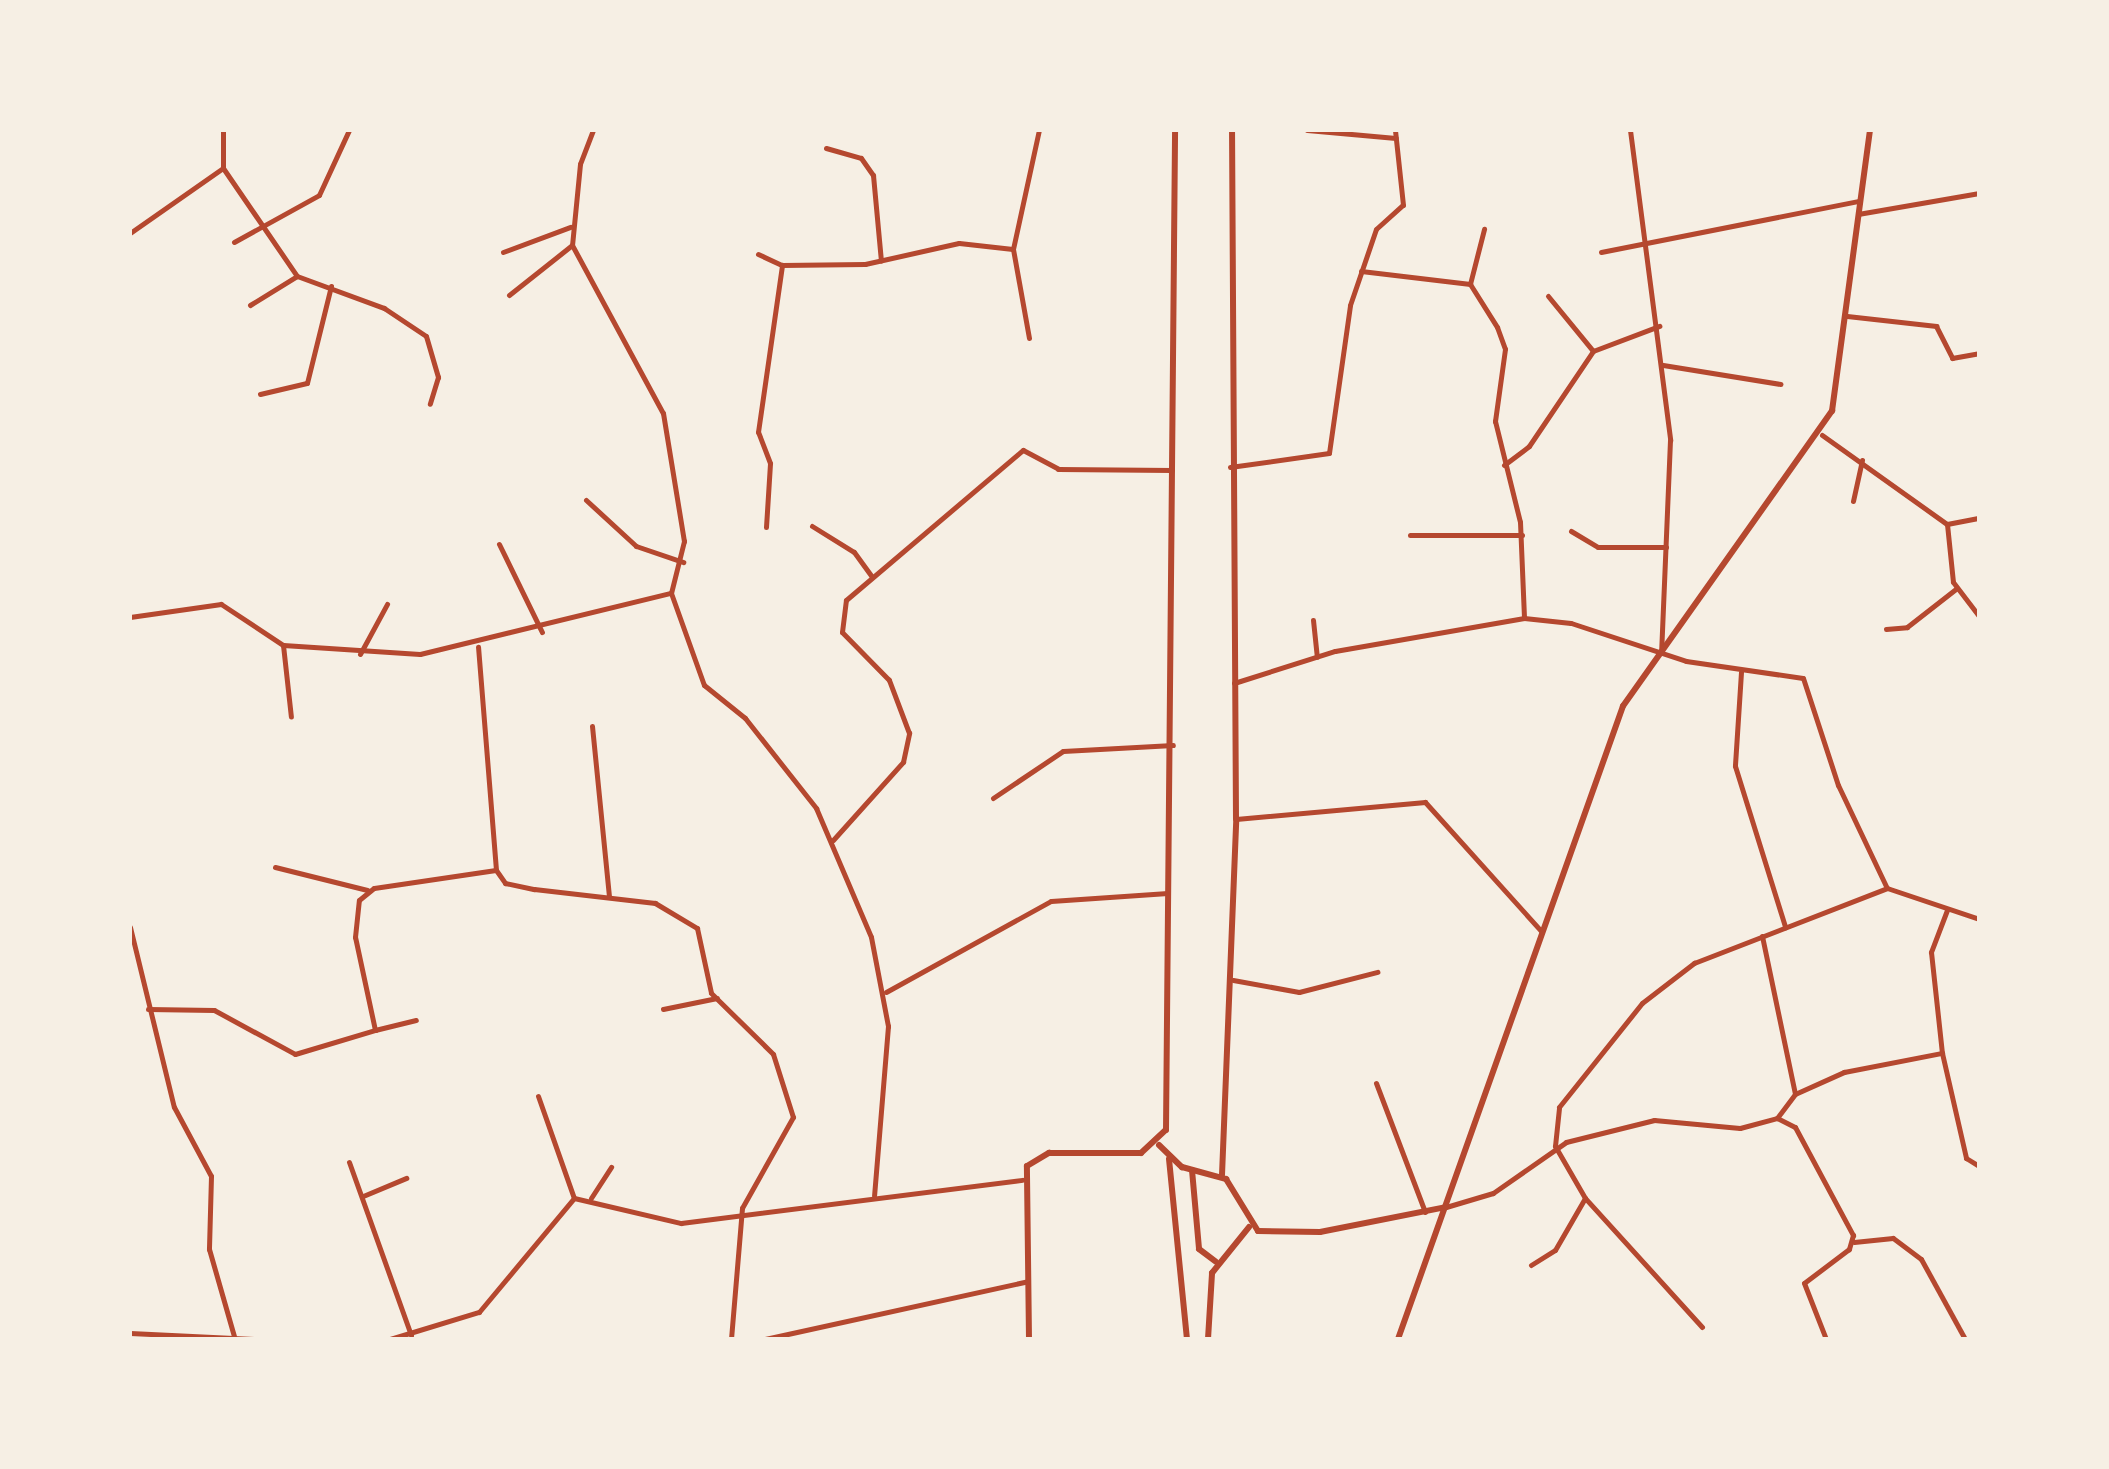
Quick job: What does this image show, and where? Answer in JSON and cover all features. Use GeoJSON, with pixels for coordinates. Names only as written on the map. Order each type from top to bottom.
{"type":"FeatureCollection","features":[{"type":"Feature","properties":{"kind":"street"},"geometry":{"type":"LineString","coordinates":[[223,130],[223,168],[297,276],[331,286],[426,336],[438,377],[430,404]]}},
{"type":"Feature","properties":{"kind":"street"},"geometry":{"type":"LineString","coordinates":[[234,242],[266,229],[319,196],[349,130]]}},
{"type":"Feature","properties":{"kind":"street"},"geometry":{"type":"LineString","coordinates":[[593,130],[570,227],[572,245],[663,413],[683,562],[671,593],[704,685],[800,785],[832,840],[886,992],[874,1196]]}},
{"type":"Feature","properties":{"kind":"street"},"geometry":{"type":"LineString","coordinates":[[1029,338],[1013,249],[1039,130]]}},
{"type":"Feature","properties":{"kind":"street"},"geometry":{"type":"LineString","coordinates":[[1175,130],[1171,893],[1159,1144],[1169,1158],[1192,1170],[1222,1175]]}},
{"type":"Feature","properties":{"kind":"street"},"geometry":{"type":"LineString","coordinates":[[1232,130],[1230,468],[1236,819],[1234,980],[1222,1175],[1249,1226]]}},
{"type":"Feature","properties":{"kind":"street"},"geometry":{"type":"LineString","coordinates":[[1307,130],[1396,138]]}},
{"type":"Feature","properties":{"kind":"street"},"geometry":{"type":"LineString","coordinates":[[1230,468],[1329,453],[1341,340],[1360,271],[1376,229],[1402,205],[1395,130]]}},
{"type":"Feature","properties":{"kind":"street"},"geometry":{"type":"LineString","coordinates":[[1630,130],[1663,365],[1666,546],[1661,654]]}},
{"type":"Feature","properties":{"kind":"street"},"geometry":{"type":"LineString","coordinates":[[1398,1339],[1608,739],[1661,654],[1822,435],[1847,316],[1870,130]]}},
{"type":"Feature","properties":{"kind":"street"},"geometry":{"type":"LineString","coordinates":[[826,148],[861,158],[872,175],[881,261]]}},
{"type":"Feature","properties":{"kind":"street"},"geometry":{"type":"LineString","coordinates":[[130,232],[223,168]]}},
{"type":"Feature","properties":{"kind":"street"},"geometry":{"type":"LineString","coordinates":[[1858,214],[1979,193]]}},
{"type":"Feature","properties":{"kind":"street"},"geometry":{"type":"LineString","coordinates":[[1600,252],[1860,202]]}},
{"type":"Feature","properties":{"kind":"street"},"geometry":{"type":"LineString","coordinates":[[504,252],[570,227]]}},
{"type":"Feature","properties":{"kind":"street"},"geometry":{"type":"LineString","coordinates":[[1484,229],[1470,284],[1503,338],[1495,421],[1522,535],[1524,618]]}},
{"type":"Feature","properties":{"kind":"street"},"geometry":{"type":"LineString","coordinates":[[758,254],[782,266],[881,261],[958,244],[1013,249]]}},
{"type":"Feature","properties":{"kind":"street"},"geometry":{"type":"LineString","coordinates":[[509,295],[572,245]]}},
{"type":"Feature","properties":{"kind":"street"},"geometry":{"type":"LineString","coordinates":[[766,527],[770,463],[758,432],[782,266]]}},
{"type":"Feature","properties":{"kind":"street"},"geometry":{"type":"LineString","coordinates":[[1360,271],[1470,284]]}},
{"type":"Feature","properties":{"kind":"street"},"geometry":{"type":"LineString","coordinates":[[250,305],[297,276]]}},
{"type":"Feature","properties":{"kind":"street"},"geometry":{"type":"LineString","coordinates":[[260,394],[308,384],[331,286]]}},
{"type":"Feature","properties":{"kind":"street"},"geometry":{"type":"LineString","coordinates":[[1548,296],[1592,351]]}},
{"type":"Feature","properties":{"kind":"street"},"geometry":{"type":"LineString","coordinates":[[1847,316],[1936,326],[1952,358],[1979,353]]}},
{"type":"Feature","properties":{"kind":"street"},"geometry":{"type":"LineString","coordinates":[[1504,465],[1529,446],[1592,351],[1659,326]]}},
{"type":"Feature","properties":{"kind":"street"},"geometry":{"type":"LineString","coordinates":[[1663,365],[1780,384]]}},
{"type":"Feature","properties":{"kind":"street"},"geometry":{"type":"LineString","coordinates":[[1822,435],[1862,458],[1947,524],[1957,588],[1979,616]]}},
{"type":"Feature","properties":{"kind":"street"},"geometry":{"type":"LineString","coordinates":[[832,840],[907,753],[889,680],[838,620],[871,574],[1023,450],[1058,468],[1172,470]]}},
{"type":"Feature","properties":{"kind":"street"},"geometry":{"type":"LineString","coordinates":[[1853,501],[1862,458]]}},
{"type":"Feature","properties":{"kind":"street"},"geometry":{"type":"LineString","coordinates":[[586,500],[636,546],[683,562]]}},
{"type":"Feature","properties":{"kind":"street"},"geometry":{"type":"LineString","coordinates":[[1947,524],[1979,518]]}},
{"type":"Feature","properties":{"kind":"street"},"geometry":{"type":"LineString","coordinates":[[812,526],[871,574]]}},
{"type":"Feature","properties":{"kind":"street"},"geometry":{"type":"LineString","coordinates":[[1570,531],[1598,547],[1666,546]]}},
{"type":"Feature","properties":{"kind":"street"},"geometry":{"type":"LineString","coordinates":[[1410,535],[1522,535]]}},
{"type":"Feature","properties":{"kind":"street"},"geometry":{"type":"LineString","coordinates":[[499,544],[542,632]]}},
{"type":"Feature","properties":{"kind":"street"},"geometry":{"type":"LineString","coordinates":[[1886,629],[1907,628],[1957,588]]}},
{"type":"Feature","properties":{"kind":"street"},"geometry":{"type":"LineString","coordinates":[[130,617],[221,604],[284,645],[360,654],[478,648],[671,593]]}},
{"type":"Feature","properties":{"kind":"street"},"geometry":{"type":"LineString","coordinates":[[360,654],[387,604]]}},
{"type":"Feature","properties":{"kind":"street"},"geometry":{"type":"LineString","coordinates":[[1234,683],[1317,657],[1524,618],[1661,654],[1810,685],[1838,785],[1886,888]]}},
{"type":"Feature","properties":{"kind":"street"},"geometry":{"type":"LineString","coordinates":[[1314,620],[1317,657]]}},
{"type":"Feature","properties":{"kind":"street"},"geometry":{"type":"LineString","coordinates":[[284,645],[292,717]]}},
{"type":"Feature","properties":{"kind":"street"},"geometry":{"type":"LineString","coordinates":[[478,648],[496,870],[505,883],[655,903],[697,928],[717,998],[764,1039],[793,1116],[742,1208],[731,1339]]}},
{"type":"Feature","properties":{"kind":"street"},"geometry":{"type":"LineString","coordinates":[[1741,672],[1735,766],[1785,928]]}},
{"type":"Feature","properties":{"kind":"street"},"geometry":{"type":"LineString","coordinates":[[592,726],[609,896]]}},
{"type":"Feature","properties":{"kind":"street"},"geometry":{"type":"LineString","coordinates":[[993,798],[1063,752],[1172,745]]}},
{"type":"Feature","properties":{"kind":"street"},"geometry":{"type":"LineString","coordinates":[[1236,819],[1425,802],[1541,931]]}},
{"type":"Feature","properties":{"kind":"street"},"geometry":{"type":"LineString","coordinates":[[275,867],[367,890],[496,870]]}},
{"type":"Feature","properties":{"kind":"street"},"geometry":{"type":"LineString","coordinates":[[1702,1327],[1585,1198],[1555,1146],[1559,1107],[1642,1003],[1678,972],[1886,888],[1979,919]]}},
{"type":"Feature","properties":{"kind":"street"},"geometry":{"type":"LineString","coordinates":[[367,890],[354,921],[375,1030]]}},
{"type":"Feature","properties":{"kind":"street"},"geometry":{"type":"LineString","coordinates":[[886,992],[1051,901],[1171,893]]}},
{"type":"Feature","properties":{"kind":"street"},"geometry":{"type":"LineString","coordinates":[[1946,910],[1931,952],[1942,1053],[1966,1158],[1979,1166]]}},
{"type":"Feature","properties":{"kind":"street"},"geometry":{"type":"LineString","coordinates":[[130,927],[174,1107],[211,1176],[209,1249],[234,1336]]}},
{"type":"Feature","properties":{"kind":"street"},"geometry":{"type":"LineString","coordinates":[[1762,936],[1795,1094]]}},
{"type":"Feature","properties":{"kind":"street"},"geometry":{"type":"LineString","coordinates":[[1234,980],[1299,992],[1377,972]]}},
{"type":"Feature","properties":{"kind":"street"},"geometry":{"type":"LineString","coordinates":[[664,1009],[717,998]]}},
{"type":"Feature","properties":{"kind":"street"},"geometry":{"type":"LineString","coordinates":[[148,1010],[214,1010],[295,1054],[416,1020]]}},
{"type":"Feature","properties":{"kind":"street"},"geometry":{"type":"LineString","coordinates":[[1249,1226],[1320,1232],[1446,1207],[1493,1192],[1555,1146],[1654,1120],[1740,1128],[1778,1118],[1795,1094],[1861,1066],[1942,1053]]}},
{"type":"Feature","properties":{"kind":"street"},"geometry":{"type":"LineString","coordinates":[[1376,1084],[1424,1212]]}},
{"type":"Feature","properties":{"kind":"street"},"geometry":{"type":"LineString","coordinates":[[538,1096],[574,1198]]}},
{"type":"Feature","properties":{"kind":"street"},"geometry":{"type":"LineString","coordinates":[[1778,1118],[1795,1127],[1854,1242]]}},
{"type":"Feature","properties":{"kind":"street"},"geometry":{"type":"LineString","coordinates":[[1029,1339],[1022,1180],[1030,1162],[1159,1144]]}},
{"type":"Feature","properties":{"kind":"street"},"geometry":{"type":"LineString","coordinates":[[1169,1158],[1187,1339]]}},
{"type":"Feature","properties":{"kind":"street"},"geometry":{"type":"LineString","coordinates":[[349,1162],[411,1335]]}},
{"type":"Feature","properties":{"kind":"street"},"geometry":{"type":"LineString","coordinates":[[591,1198],[611,1167]]}},
{"type":"Feature","properties":{"kind":"street"},"geometry":{"type":"LineString","coordinates":[[1192,1170],[1199,1249],[1216,1262]]}},
{"type":"Feature","properties":{"kind":"street"},"geometry":{"type":"LineString","coordinates":[[363,1196],[406,1178]]}},
{"type":"Feature","properties":{"kind":"street"},"geometry":{"type":"LineString","coordinates":[[574,1198],[591,1198],[667,1223],[742,1208],[1022,1180]]}},
{"type":"Feature","properties":{"kind":"street"},"geometry":{"type":"LineString","coordinates":[[390,1339],[479,1312],[574,1198]]}},
{"type":"Feature","properties":{"kind":"street"},"geometry":{"type":"LineString","coordinates":[[1531,1264],[1555,1250],[1585,1198]]}},
{"type":"Feature","properties":{"kind":"street"},"geometry":{"type":"LineString","coordinates":[[1208,1339],[1216,1262],[1249,1226]]}},
{"type":"Feature","properties":{"kind":"street"},"geometry":{"type":"LineString","coordinates":[[1826,1339],[1804,1283],[1854,1242],[1893,1238],[1921,1259],[1965,1339]]}},
{"type":"Feature","properties":{"kind":"street"},"geometry":{"type":"LineString","coordinates":[[765,1339],[1028,1282]]}},
{"type":"Feature","properties":{"kind":"street"},"geometry":{"type":"LineString","coordinates":[[134,1336],[254,1339]]}}]}
